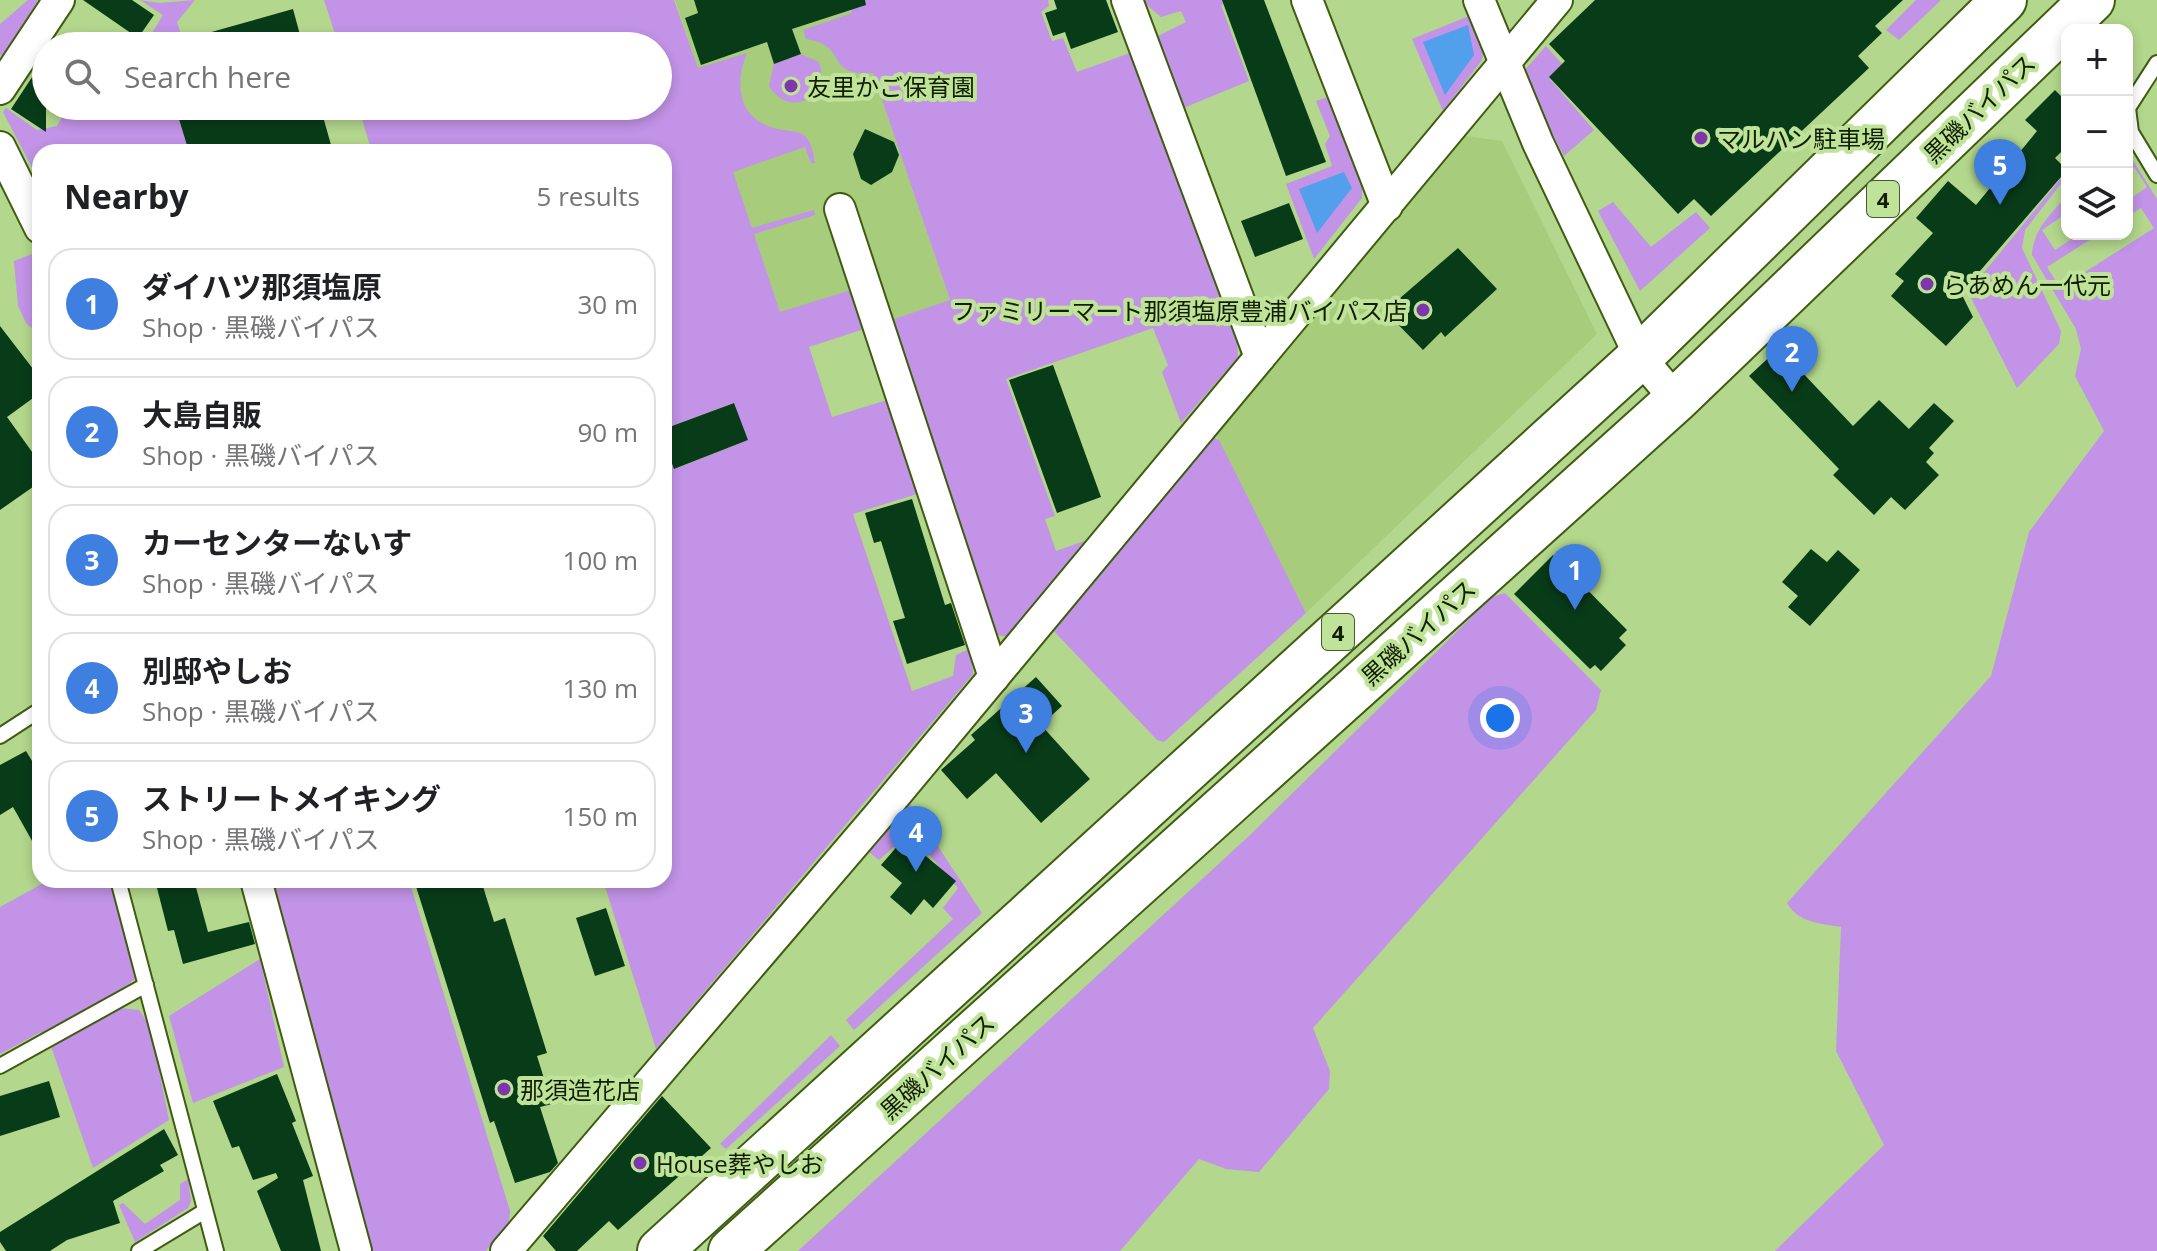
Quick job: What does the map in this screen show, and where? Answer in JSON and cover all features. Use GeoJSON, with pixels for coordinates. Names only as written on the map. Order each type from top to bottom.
{"type":"FeatureCollection","features":[{"type":"Feature","properties":{"kind":"highway","name":"黒磯バイパス"},"geometry":{"type":"LineString","coordinates":[[660,1251],[1640,357],[2004,0]]}},
{"type":"Feature","properties":{"kind":"highway","name":"黒磯バイパス"},"geometry":{"type":"LineString","coordinates":[[731,1251],[1676,400],[2092,0]]}},
{"type":"Feature","properties":{"kind":"street"},"geometry":{"type":"LineString","coordinates":[[38,32],[59,0]]}},
{"type":"Feature","properties":{"kind":"street"},"geometry":{"type":"LineString","coordinates":[[1127,0],[1260,357]]}},
{"type":"Feature","properties":{"kind":"street"},"geometry":{"type":"LineString","coordinates":[[1307,0],[1387,206]]}},
{"type":"Feature","properties":{"kind":"street"},"geometry":{"type":"LineString","coordinates":[[1479,0],[1504,64],[1640,357],[1676,400]]}},
{"type":"Feature","properties":{"kind":"street"},"geometry":{"type":"LineString","coordinates":[[506,1251],[994,677],[1557,0]]}},
{"type":"Feature","properties":{"kind":"street"},"geometry":{"type":"LineString","coordinates":[[0,89],[32,41]]}},
{"type":"Feature","properties":{"kind":"street"},"geometry":{"type":"LineString","coordinates":[[0,147],[32,212]]}},
{"type":"Feature","properties":{"kind":"street"},"geometry":{"type":"LineString","coordinates":[[840,209],[994,677]]}},
{"type":"Feature","properties":{"kind":"street"},"geometry":{"type":"LineString","coordinates":[[258,888],[356,1251]]}},
{"type":"Feature","properties":{"kind":"lane"},"geometry":{"type":"LineString","coordinates":[[2157,63],[2128,108],[2131,132],[2157,175]]}},
{"type":"Feature","properties":{"kind":"lane"},"geometry":{"type":"LineString","coordinates":[[0,736],[32,715]]}},
{"type":"Feature","properties":{"kind":"lane"},"geometry":{"type":"LineString","coordinates":[[120,888],[216,1251]]}},
{"type":"Feature","properties":{"kind":"lane"},"geometry":{"type":"LineString","coordinates":[[0,1066],[146,985]]}},
{"type":"Feature","properties":{"kind":"lane"},"geometry":{"type":"LineString","coordinates":[[139,1251],[205,1211]]}},
{"type":"Feature","properties":{"kind":"shaded area"},"geometry":{"type":"Polygon","coordinates":[[[28,0],[38,0],[3,56],[0,55],[0,24],[28,0]]]}},
{"type":"Feature","properties":{"kind":"shaded area"},"geometry":{"type":"Polygon","coordinates":[[[140,0],[159,3],[195,0],[177,22],[180,32],[153,32],[163,15],[140,0]]]}},
{"type":"Feature","properties":{"kind":"shaded area"},"geometry":{"type":"Polygon","coordinates":[[[324,0],[674,0],[698,68],[747,53],[740,86],[745,106],[760,122],[805,137],[812,147],[815,163],[811,163],[805,147],[733,172],[752,228],[814,210],[815,215],[754,234],[780,312],[851,290],[864,329],[809,347],[832,417],[887,400],[917,494],[853,514],[912,691],[953,676],[956,655],[971,648],[973,674],[656,1049],[606,888],[672,888],[672,462],[675,469],[748,440],[733,403],[672,426],[672,144],[370,144],[362,120],[672,120],[672,32],[334,32],[324,0]]]}},
{"type":"Feature","properties":{"kind":"shaded area","name":"友里かご保育園"},"geometry":{"type":"Polygon","coordinates":[[[675,0],[849,0],[950,301],[891,320],[877,282],[780,313],[675,0]]]}},
{"type":"Feature","properties":{"kind":"shaded area"},"geometry":{"type":"Polygon","coordinates":[[[849,0],[1048,0],[1049,6],[1041,12],[1052,41],[1063,38],[1077,72],[1130,53],[1237,340],[1238,357],[1181,423],[1162,372],[1168,365],[1153,328],[1006,379],[1055,516],[1045,519],[1056,551],[1084,541],[1087,545],[1008,637],[997,635],[891,320],[950,300],[873,73],[847,70],[828,48],[806,39],[803,30],[852,13],[849,0]]]}},
{"type":"Feature","properties":{"kind":"shaded area"},"geometry":{"type":"Polygon","coordinates":[[[1141,0],[1233,0],[1221,5],[1249,81],[1181,109],[1154,38],[1186,22],[1181,11],[1161,17],[1141,0]]]}},
{"type":"Feature","properties":{"kind":"shaded area"},"geometry":{"type":"Polygon","coordinates":[[[1916,0],[1941,0],[1899,40],[1886,30],[1916,0]]]}},
{"type":"Feature","properties":{"kind":"shaded area"},"geometry":{"type":"Polygon","coordinates":[[[1474,14],[1484,46],[1482,60],[1443,111],[1412,39],[1474,14]]]}},
{"type":"Feature","properties":{"kind":"shaded area"},"geometry":{"type":"Polygon","coordinates":[[[1546,46],[1563,65],[1549,78],[1594,130],[1564,156],[1521,74],[1546,46]]]}},
{"type":"Feature","properties":{"kind":"shaded area"},"geometry":{"type":"Polygon","coordinates":[[[801,54],[819,62],[819,86],[806,100],[787,101],[777,96],[769,86],[774,64],[801,54]]]}},
{"type":"Feature","properties":{"kind":"shaded area"},"geometry":{"type":"Polygon","coordinates":[[[1328,97],[1362,183],[1362,198],[1314,259],[1286,184],[1332,166],[1325,144],[1330,136],[1316,101],[1328,97]]]}},
{"type":"Feature","properties":{"kind":"shaded area"},"geometry":{"type":"Polygon","coordinates":[[[6,108],[37,130],[57,126],[60,120],[179,120],[187,144],[32,144],[32,168],[3,112],[6,108]]]}},
{"type":"Feature","properties":{"kind":"shaded area"},"geometry":{"type":"Polygon","coordinates":[[[1458,135],[1502,141],[1597,334],[1306,613],[1214,431],[1458,135]]]}},
{"type":"Feature","properties":{"kind":"shaded area"},"geometry":{"type":"Polygon","coordinates":[[[2133,161],[2157,199],[2157,1251],[1775,1251],[1884,1145],[1836,1051],[1841,927],[1803,918],[1787,903],[1991,676],[2029,532],[2104,431],[2075,376],[2081,349],[2076,329],[2032,255],[2033,246],[2039,230],[2061,202],[2061,217],[2042,230],[2055,250],[2070,240],[2090,240],[2047,267],[2060,288],[2154,228],[2141,208],[2133,213],[2133,197],[2147,187],[2133,161]]]}},
{"type":"Feature","properties":{"kind":"shaded area"},"geometry":{"type":"Polygon","coordinates":[[[2061,178],[2061,184],[2025,230],[2022,248],[2061,331],[2059,344],[2017,388],[1968,292],[2061,178]]]}},
{"type":"Feature","properties":{"kind":"shaded area"},"geometry":{"type":"Polygon","coordinates":[[[1613,202],[1651,247],[1696,212],[1710,228],[1640,291],[1598,211],[1613,202]]]}},
{"type":"Feature","properties":{"kind":"shaded area"},"geometry":{"type":"Polygon","coordinates":[[[32,254],[32,329],[18,306],[14,261],[32,254]]]}},
{"type":"Feature","properties":{"kind":"shaded area"},"geometry":{"type":"Polygon","coordinates":[[[1212,437],[1219,440],[1306,613],[1164,742],[1157,740],[1052,629],[1212,437]]]}},
{"type":"Feature","properties":{"kind":"shaded area"},"geometry":{"type":"Polygon","coordinates":[[[1505,593],[1601,690],[1596,710],[1313,1028],[1330,1071],[1329,1089],[1259,1172],[1226,1169],[1199,1159],[1120,1251],[798,1251],[1250,835],[1492,597],[1505,593]]]}},
{"type":"Feature","properties":{"kind":"shaded area"},"geometry":{"type":"Polygon","coordinates":[[[910,804],[982,913],[854,1030],[846,1020],[953,919],[943,908],[958,888],[910,833],[879,860],[869,852],[910,804]]]}},
{"type":"Feature","properties":{"kind":"shaded area"},"geometry":{"type":"Polygon","coordinates":[[[34,888],[115,888],[139,976],[113,996],[120,1008],[139,1010],[150,1026],[169,1120],[93,1168],[52,1049],[41,1032],[0,1054],[0,907],[34,888]]]}},
{"type":"Feature","properties":{"kind":"shaded area"},"geometry":{"type":"Polygon","coordinates":[[[268,888],[411,888],[510,1211],[509,1223],[486,1251],[367,1251],[268,888]]]}},
{"type":"Feature","properties":{"kind":"shaded area"},"geometry":{"type":"Polygon","coordinates":[[[260,959],[284,1067],[193,1103],[169,1016],[260,959]]]}},
{"type":"Feature","properties":{"kind":"shaded area"},"geometry":{"type":"Polygon","coordinates":[[[831,1035],[840,1046],[726,1149],[720,1144],[831,1035]]]}},
{"type":"Feature","properties":{"kind":"shaded area"},"geometry":{"type":"Polygon","coordinates":[[[188,1179],[191,1201],[188,1208],[135,1242],[119,1205],[123,1203],[145,1224],[180,1200],[180,1184],[188,1179]]]}},
{"type":"Feature","properties":{"kind":"water"},"geometry":{"type":"Polygon","coordinates":[[[1468,25],[1474,55],[1445,95],[1423,42],[1468,25]]]}},
{"type":"Feature","properties":{"kind":"water"},"geometry":{"type":"Polygon","coordinates":[[[1344,172],[1352,188],[1317,233],[1299,189],[1344,172]]]}},
{"type":"Feature","properties":{"kind":"building"},"geometry":{"type":"Polygon","coordinates":[[[83,0],[132,0],[154,15],[142,32],[129,32],[83,0]]]}},
{"type":"Feature","properties":{"kind":"building"},"geometry":{"type":"Polygon","coordinates":[[[694,0],[865,0],[866,5],[792,29],[801,54],[774,64],[767,42],[701,65],[685,18],[698,13],[694,0]]]}},
{"type":"Feature","properties":{"kind":"building"},"geometry":{"type":"Polygon","coordinates":[[[1054,0],[1106,0],[1118,32],[1071,49],[1065,32],[1053,36],[1045,13],[1057,9],[1054,0]]]}},
{"type":"Feature","properties":{"kind":"building"},"geometry":{"type":"Polygon","coordinates":[[[1222,0],[1264,0],[1326,162],[1286,176],[1222,0]]]}},
{"type":"Feature","properties":{"kind":"building","name":"マルハン駐車場"},"geometry":{"type":"Polygon","coordinates":[[[1595,0],[1903,0],[1875,26],[1882,33],[1858,56],[1869,68],[1711,216],[1694,199],[1678,214],[1549,77],[1565,61],[1549,44],[1595,0]]]}},
{"type":"Feature","properties":{"kind":"building"},"geometry":{"type":"Polygon","coordinates":[[[293,9],[299,32],[211,32],[293,9]]]}},
{"type":"Feature","properties":{"kind":"building"},"geometry":{"type":"Polygon","coordinates":[[[32,77],[32,120],[46,120],[46,132],[11,109],[32,77]]]}},
{"type":"Feature","properties":{"kind":"building"},"geometry":{"type":"Polygon","coordinates":[[[2055,90],[2061,96],[2061,152],[2055,158],[2061,164],[2061,177],[1961,293],[1973,317],[1946,346],[1891,296],[1904,281],[1895,274],[1933,233],[1916,218],[1948,181],[1976,205],[2037,131],[2025,120],[2055,90]]]}},
{"type":"Feature","properties":{"kind":"building"},"geometry":{"type":"Polygon","coordinates":[[[179,120],[324,120],[331,144],[187,144],[179,120]]]}},
{"type":"Feature","properties":{"kind":"building"},"geometry":{"type":"Polygon","coordinates":[[[865,129],[894,142],[899,155],[892,172],[871,185],[861,179],[853,154],[865,129]]]}},
{"type":"Feature","properties":{"kind":"building"},"geometry":{"type":"Polygon","coordinates":[[[1289,203],[1303,239],[1255,257],[1241,221],[1289,203]]]}},
{"type":"Feature","properties":{"kind":"building"},"geometry":{"type":"Polygon","coordinates":[[[1458,248],[1497,289],[1445,337],[1441,332],[1423,350],[1385,311],[1458,248]]]}},
{"type":"Feature","properties":{"kind":"building"},"geometry":{"type":"Polygon","coordinates":[[[0,326],[32,368],[32,399],[7,417],[32,452],[32,488],[0,510],[0,326]]]}},
{"type":"Feature","properties":{"kind":"building"},"geometry":{"type":"Polygon","coordinates":[[[1779,348],[1853,426],[1879,400],[1909,429],[1934,403],[1954,421],[1929,448],[1934,453],[1926,462],[1939,475],[1905,510],[1891,497],[1874,515],[1833,475],[1839,469],[1749,376],[1779,348]]]}},
{"type":"Feature","properties":{"kind":"building"},"geometry":{"type":"Polygon","coordinates":[[[1053,365],[1101,497],[1057,513],[1009,380],[1053,365]]]}},
{"type":"Feature","properties":{"kind":"building"},"geometry":{"type":"Polygon","coordinates":[[[734,403],[748,440],[674,469],[672,426],[734,403]]]}},
{"type":"Feature","properties":{"kind":"building"},"geometry":{"type":"Polygon","coordinates":[[[912,499],[945,605],[951,603],[965,645],[907,664],[893,621],[905,618],[881,541],[874,543],[865,513],[912,499]]]}},
{"type":"Feature","properties":{"kind":"building"},"geometry":{"type":"Polygon","coordinates":[[[1811,549],[1827,562],[1838,550],[1860,570],[1810,626],[1788,607],[1798,596],[1782,582],[1811,549]]]}},
{"type":"Feature","properties":{"kind":"building"},"geometry":{"type":"Polygon","coordinates":[[[1553,555],[1627,630],[1619,638],[1626,645],[1601,671],[1595,665],[1590,669],[1514,594],[1553,555]]]}},
{"type":"Feature","properties":{"kind":"building"},"geometry":{"type":"Polygon","coordinates":[[[1036,677],[1062,706],[1041,725],[1090,779],[1041,823],[996,773],[967,799],[941,770],[975,740],[971,735],[1036,677]]]}},
{"type":"Feature","properties":{"kind":"building"},"geometry":{"type":"Polygon","coordinates":[[[26,751],[32,761],[32,841],[13,807],[0,815],[0,765],[26,751]]]}},
{"type":"Feature","properties":{"kind":"building"},"geometry":{"type":"Polygon","coordinates":[[[900,843],[906,848],[910,843],[956,881],[933,908],[924,899],[911,915],[890,897],[902,883],[881,865],[900,843]]]}},
{"type":"Feature","properties":{"kind":"building"},"geometry":{"type":"Polygon","coordinates":[[[157,888],[196,888],[208,932],[249,922],[255,944],[183,964],[174,930],[168,931],[157,888]]]}},
{"type":"Feature","properties":{"kind":"building"},"geometry":{"type":"Polygon","coordinates":[[[417,888],[483,888],[494,922],[505,918],[547,1053],[537,1056],[552,1104],[540,1107],[558,1163],[550,1172],[515,1183],[494,1121],[490,1123],[417,888]]]}},
{"type":"Feature","properties":{"kind":"building"},"geometry":{"type":"Polygon","coordinates":[[[606,908],[625,966],[595,976],[576,918],[606,908]]]}},
{"type":"Feature","properties":{"kind":"building"},"geometry":{"type":"Polygon","coordinates":[[[277,1074],[313,1176],[303,1180],[321,1251],[281,1251],[257,1191],[278,1178],[276,1173],[253,1180],[239,1146],[232,1148],[213,1101],[277,1074]]]}},
{"type":"Feature","properties":{"kind":"building"},"geometry":{"type":"Polygon","coordinates":[[[49,1081],[60,1117],[0,1136],[0,1096],[49,1081]]]}},
{"type":"Feature","properties":{"kind":"building"},"geometry":{"type":"Polygon","coordinates":[[[662,1096],[711,1148],[618,1230],[609,1221],[577,1251],[556,1251],[543,1236],[662,1096]]]}},
{"type":"Feature","properties":{"kind":"building"},"geometry":{"type":"Polygon","coordinates":[[[164,1129],[178,1155],[160,1165],[164,1171],[113,1201],[120,1223],[67,1240],[50,1251],[6,1251],[0,1242],[0,1232],[164,1129]]]}},
{"type":"Feature","properties":{"kind":"place","name":"友里かご保育園"},"geometry":{"type":"Point","coordinates":[791,86]}},
{"type":"Feature","properties":{"kind":"place","name":"マルハン駐車場"},"geometry":{"type":"Point","coordinates":[1701,138]}},
{"type":"Feature","properties":{"kind":"place","name":"ストリートメイキング"},"geometry":{"type":"Point","coordinates":[2000,205]}},
{"type":"Feature","properties":{"kind":"place","name":"らあめん一代元"},"geometry":{"type":"Point","coordinates":[1927,284]}},
{"type":"Feature","properties":{"kind":"place","name":"ファミリーマート那須塩原豊浦バイパス店"},"geometry":{"type":"Point","coordinates":[1423,310]}},
{"type":"Feature","properties":{"kind":"place","name":"大島自販"},"geometry":{"type":"Point","coordinates":[1792,392]}},
{"type":"Feature","properties":{"kind":"place","name":"ダイハツ那須塩原"},"geometry":{"type":"Point","coordinates":[1575,610]}},
{"type":"Feature","properties":{"kind":"place","name":"カーセンターないす"},"geometry":{"type":"Point","coordinates":[1026,753]}},
{"type":"Feature","properties":{"kind":"place","name":"別邸やしお"},"geometry":{"type":"Point","coordinates":[916,872]}},
{"type":"Feature","properties":{"kind":"place","name":"那須造花店"},"geometry":{"type":"Point","coordinates":[504,1089]}},
{"type":"Feature","properties":{"kind":"place","name":"House葬やしお"},"geometry":{"type":"Point","coordinates":[640,1163]}}]}
